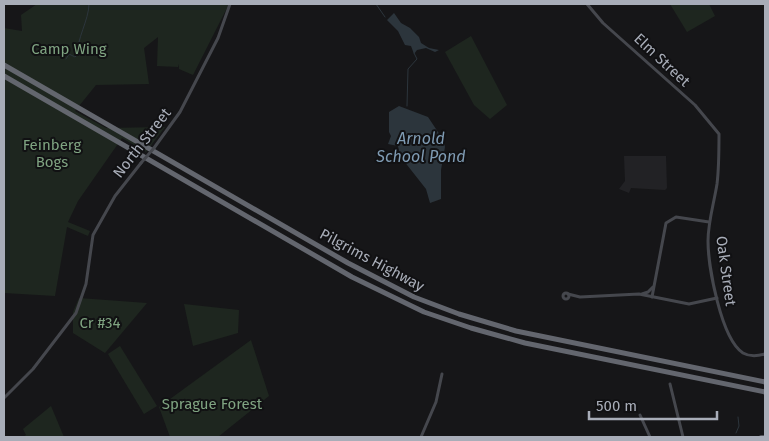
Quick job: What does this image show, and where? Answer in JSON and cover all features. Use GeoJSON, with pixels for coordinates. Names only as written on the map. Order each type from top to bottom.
{"type":"FeatureCollection","features":[{"type":"Feature","properties":{"kind":"highway","name":"Pilgrims Highway"},"geometry":{"type":"LineString","coordinates":[[4,65],[357,268],[414,297],[497,326],[742,378],[765,381]]}},
{"type":"Feature","properties":{"kind":"highway","name":"Pilgrims Highway"},"geometry":{"type":"LineString","coordinates":[[4,76],[352,277],[424,312],[471,328],[525,343],[765,392]]}},
{"type":"Feature","properties":{"kind":"main road"},"geometry":{"type":"LineString","coordinates":[[761,437],[765,436]]}},
{"type":"Feature","properties":{"kind":"street","name":"North Street"},"geometry":{"type":"LineString","coordinates":[[4,398],[36,366],[74,316],[86,284],[90,245],[95,229],[116,194],[154,148],[180,112],[217,39],[230,4]]}},
{"type":"Feature","properties":{"kind":"street","name":"Elm Street"},"geometry":{"type":"LineString","coordinates":[[587,4],[605,25],[695,105],[719,134]]}},
{"type":"Feature","properties":{"kind":"street","name":"Oak Street"},"geometry":{"type":"LineString","coordinates":[[719,134],[717,181],[709,222],[709,250],[717,298],[723,320],[739,349],[750,356],[765,354]]}},
{"type":"Feature","properties":{"kind":"street"},"geometry":{"type":"LineString","coordinates":[[652,297],[666,223],[676,217],[709,222]]}},
{"type":"Feature","properties":{"kind":"street"},"geometry":{"type":"LineString","coordinates":[[569,296],[639,294],[648,292],[654,287]]}},
{"type":"Feature","properties":{"kind":"street"},"geometry":{"type":"LineString","coordinates":[[639,294],[688,304],[717,298]]}},
{"type":"Feature","properties":{"kind":"street"},"geometry":{"type":"LineString","coordinates":[[422,437],[438,397],[442,374]]}},
{"type":"Feature","properties":{"kind":"street"},"geometry":{"type":"LineString","coordinates":[[670,384],[683,437]]}},
{"type":"Feature","properties":{"kind":"street"},"geometry":{"type":"LineString","coordinates":[[640,415],[650,437]]}},
{"type":"Feature","properties":{"kind":"shaded area"},"geometry":{"type":"Polygon","coordinates":[[[624,156],[666,156],[667,188],[665,190],[631,188],[629,193],[619,189],[625,181],[624,156]]]}},
{"type":"Feature","properties":{"kind":"green space"},"geometry":{"type":"Polygon","coordinates":[[[37,4],[229,4],[193,75],[179,69],[179,64],[178,67],[157,66],[158,37],[144,48],[149,84],[96,85],[75,111],[106,128],[165,127],[146,152],[122,138],[78,201],[68,222],[90,231],[88,236],[67,227],[55,296],[4,293],[4,28],[22,31],[21,15],[37,4]]]}},
{"type":"Feature","properties":{"kind":"green space"},"geometry":{"type":"Polygon","coordinates":[[[670,4],[709,4],[715,16],[687,32],[670,4]]]}},
{"type":"Feature","properties":{"kind":"green space"},"geometry":{"type":"Polygon","coordinates":[[[471,36],[507,105],[490,119],[474,105],[445,52],[471,36]]]}},
{"type":"Feature","properties":{"kind":"green space","name":"Cr #34"},"geometry":{"type":"Polygon","coordinates":[[[79,298],[147,303],[105,353],[73,333],[73,312],[79,298]]]}},
{"type":"Feature","properties":{"kind":"green space"},"geometry":{"type":"Polygon","coordinates":[[[184,304],[239,310],[238,333],[193,346],[184,304]]]}},
{"type":"Feature","properties":{"kind":"green space","name":"Sprague Forest"},"geometry":{"type":"Polygon","coordinates":[[[251,340],[269,396],[218,437],[170,437],[159,407],[251,340]]]}},
{"type":"Feature","properties":{"kind":"green space"},"geometry":{"type":"Polygon","coordinates":[[[120,346],[157,406],[144,414],[108,354],[120,346]]]}},
{"type":"Feature","properties":{"kind":"green space"},"geometry":{"type":"Polygon","coordinates":[[[51,406],[64,437],[23,437],[26,435],[23,429],[51,406]]]}},
{"type":"Feature","properties":{"kind":"water"},"geometry":{"type":"Polygon","coordinates":[[[394,13],[401,23],[410,28],[419,37],[421,43],[429,48],[439,50],[435,52],[426,48],[417,50],[414,54],[411,46],[405,45],[398,31],[387,20],[394,13]]]}},
{"type":"Feature","properties":{"kind":"water","name":"Arnold School Pond"},"geometry":{"type":"Polygon","coordinates":[[[399,106],[428,117],[444,141],[441,199],[430,203],[426,189],[400,156],[398,146],[388,144],[391,136],[389,132],[389,112],[399,106]]]}},
{"type":"Feature","properties":{"kind":"waterway"},"geometry":{"type":"LineString","coordinates":[[66,59],[69,54],[75,57],[78,54],[89,4]]}},
{"type":"Feature","properties":{"kind":"waterway"},"geometry":{"type":"LineString","coordinates":[[376,4],[385,17]]}},
{"type":"Feature","properties":{"kind":"waterway"},"geometry":{"type":"LineString","coordinates":[[407,106],[408,69],[417,59],[414,53]]}},
{"type":"Feature","properties":{"kind":"waterway"},"geometry":{"type":"LineString","coordinates":[[736,433],[739,426],[738,417]]}},
{"type":"Feature","properties":{"kind":"park label","name":"Camp Wing"},"geometry":{"type":"Point","coordinates":[69,49]}},
{"type":"Feature","properties":{"kind":"park label","name":"Feinberg Bogs"},"geometry":{"type":"Point","coordinates":[52,154]}}]}
